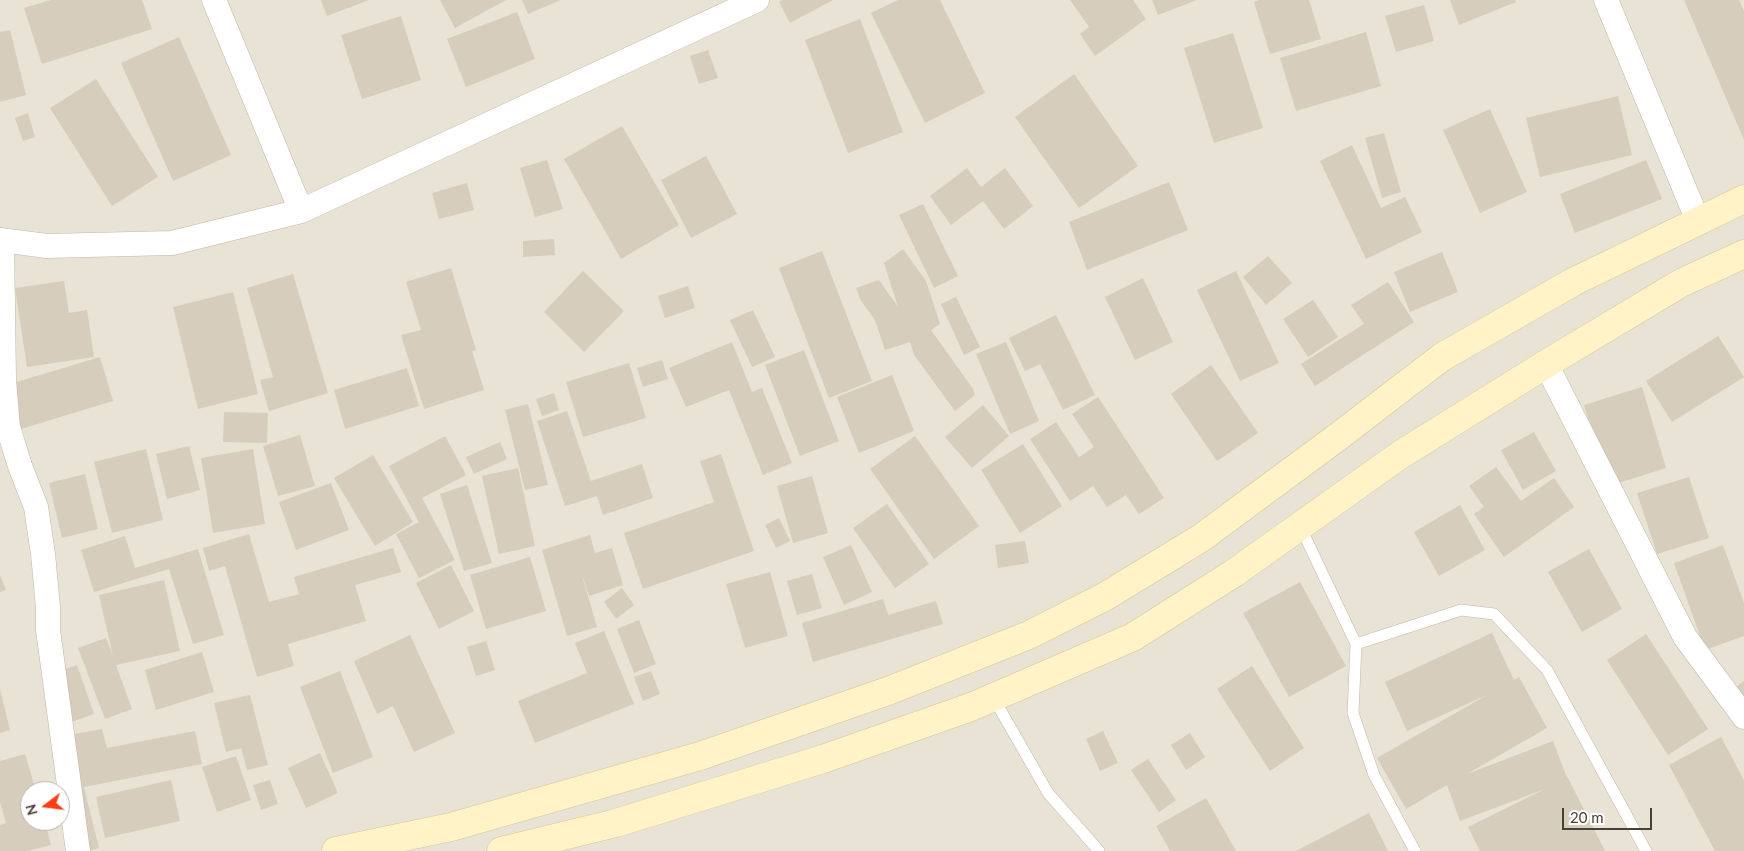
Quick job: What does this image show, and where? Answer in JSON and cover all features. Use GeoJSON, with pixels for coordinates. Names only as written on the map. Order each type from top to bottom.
{"type":"FeatureCollection","features":[{"type":"Feature","properties":{"kind":"main road"},"geometry":{"type":"LineString","coordinates":[[336,851],[451,827],[700,756],[888,691],[1029,636],[1106,596],[1201,538],[1336,439],[1442,357],[1573,282],[1744,199]]}},
{"type":"Feature","properties":{"kind":"main road"},"geometry":{"type":"LineString","coordinates":[[501,851],[616,823],[824,760],[971,707],[1133,636],[1234,573],[1400,454],[1681,283],[1744,254]]}},
{"type":"Feature","properties":{"kind":"street"},"geometry":{"type":"LineString","coordinates":[[214,0],[301,211]]}},
{"type":"Feature","properties":{"kind":"street"},"geometry":{"type":"LineString","coordinates":[[78,851],[48,630],[48,607],[43,554],[36,507],[20,466],[8,427],[4,380],[1,240],[47,246],[172,243],[301,211],[758,0]]}},
{"type":"Feature","properties":{"kind":"street"},"geometry":{"type":"LineString","coordinates":[[1606,0],[1698,221]]}},
{"type":"Feature","properties":{"kind":"street"},"geometry":{"type":"LineString","coordinates":[[1546,364],[1684,637],[1744,717]]}},
{"type":"Feature","properties":{"kind":"lane"},"geometry":{"type":"LineString","coordinates":[[1300,526],[1356,644],[1353,712],[1374,775],[1415,851]]}},
{"type":"Feature","properties":{"kind":"lane"},"geometry":{"type":"LineString","coordinates":[[1356,644],[1461,610],[1494,614],[1547,670],[1646,851]]}},
{"type":"Feature","properties":{"kind":"lane"},"geometry":{"type":"LineString","coordinates":[[993,697],[1048,793],[1098,851]]}},
{"type":"Feature","properties":{"kind":"shaded area"},"geometry":{"type":"Polygon","coordinates":[[[0,0],[1744,0],[1744,851],[0,851],[0,0]]]}},
{"type":"Feature","properties":{"kind":"building"},"geometry":{"type":"Polygon","coordinates":[[[51,0],[142,0],[152,29],[42,64],[24,8],[51,0]]]}},
{"type":"Feature","properties":{"kind":"building"},"geometry":{"type":"Polygon","coordinates":[[[321,0],[369,0],[327,16],[321,0]]]}},
{"type":"Feature","properties":{"kind":"building"},"geometry":{"type":"Polygon","coordinates":[[[440,0],[506,0],[455,28],[440,0]]]}},
{"type":"Feature","properties":{"kind":"building"},"geometry":{"type":"Polygon","coordinates":[[[522,0],[561,0],[528,14],[522,0]]]}},
{"type":"Feature","properties":{"kind":"building"},"geometry":{"type":"Polygon","coordinates":[[[782,0],[833,0],[790,23],[779,2],[782,0]]]}},
{"type":"Feature","properties":{"kind":"building"},"geometry":{"type":"Polygon","coordinates":[[[898,0],[940,0],[985,93],[925,123],[871,13],[898,0]]]}},
{"type":"Feature","properties":{"kind":"building"},"geometry":{"type":"Polygon","coordinates":[[[1070,0],[1133,0],[1146,19],[1095,56],[1080,34],[1089,27],[1070,0]]]}},
{"type":"Feature","properties":{"kind":"building"},"geometry":{"type":"Polygon","coordinates":[[[1152,0],[1197,0],[1158,15],[1152,0]]]}},
{"type":"Feature","properties":{"kind":"building"},"geometry":{"type":"Polygon","coordinates":[[[1259,0],[1309,0],[1321,39],[1270,54],[1254,2],[1259,0]]]}},
{"type":"Feature","properties":{"kind":"building"},"geometry":{"type":"Polygon","coordinates":[[[1450,0],[1515,0],[1516,2],[1459,25],[1450,0]]]}},
{"type":"Feature","properties":{"kind":"building"},"geometry":{"type":"Polygon","coordinates":[[[1684,0],[1739,0],[1744,11],[1744,140],[1684,0]]]}},
{"type":"Feature","properties":{"kind":"building"},"geometry":{"type":"Polygon","coordinates":[[[1424,5],[1434,41],[1396,52],[1385,16],[1424,5]]]}},
{"type":"Feature","properties":{"kind":"building"},"geometry":{"type":"Polygon","coordinates":[[[517,12],[535,59],[466,87],[447,39],[517,12]]]}},
{"type":"Feature","properties":{"kind":"building"},"geometry":{"type":"Polygon","coordinates":[[[401,16],[421,80],[362,99],[341,35],[401,16]]]}},
{"type":"Feature","properties":{"kind":"building"},"geometry":{"type":"Polygon","coordinates":[[[860,19],[903,132],[848,153],[805,40],[860,19]]]}},
{"type":"Feature","properties":{"kind":"building"},"geometry":{"type":"Polygon","coordinates":[[[10,30],[26,95],[0,102],[0,32],[10,30]]]}},
{"type":"Feature","properties":{"kind":"building"},"geometry":{"type":"Polygon","coordinates":[[[1366,32],[1381,86],[1296,111],[1280,58],[1366,32]]]}},
{"type":"Feature","properties":{"kind":"building"},"geometry":{"type":"Polygon","coordinates":[[[1233,33],[1263,128],[1214,143],[1184,48],[1233,33]]]}},
{"type":"Feature","properties":{"kind":"building"},"geometry":{"type":"Polygon","coordinates":[[[179,37],[231,155],[173,181],[121,63],[179,37]]]}},
{"type":"Feature","properties":{"kind":"building"},"geometry":{"type":"Polygon","coordinates":[[[708,50],[718,78],[699,84],[690,56],[708,50]]]}},
{"type":"Feature","properties":{"kind":"building"},"geometry":{"type":"Polygon","coordinates":[[[1074,74],[1138,166],[1079,208],[1015,117],[1074,74]]]}},
{"type":"Feature","properties":{"kind":"building"},"geometry":{"type":"Polygon","coordinates":[[[96,79],[158,177],[112,206],[50,108],[96,79]]]}},
{"type":"Feature","properties":{"kind":"building"},"geometry":{"type":"Polygon","coordinates":[[[1618,96],[1632,155],[1540,177],[1526,118],[1618,96]]]}},
{"type":"Feature","properties":{"kind":"building"},"geometry":{"type":"Polygon","coordinates":[[[1490,109],[1527,192],[1480,213],[1443,130],[1490,109]]]}},
{"type":"Feature","properties":{"kind":"building"},"geometry":{"type":"Polygon","coordinates":[[[28,113],[35,137],[23,141],[15,118],[28,113]]]}},
{"type":"Feature","properties":{"kind":"building"},"geometry":{"type":"Polygon","coordinates":[[[622,126],[679,225],[621,259],[564,159],[622,126]]]}},
{"type":"Feature","properties":{"kind":"building"},"geometry":{"type":"Polygon","coordinates":[[[1384,133],[1401,192],[1382,198],[1365,138],[1384,133]]]}},
{"type":"Feature","properties":{"kind":"building"},"geometry":{"type":"Polygon","coordinates":[[[1352,145],[1381,208],[1405,197],[1422,232],[1366,259],[1320,161],[1352,145]]]}},
{"type":"Feature","properties":{"kind":"building"},"geometry":{"type":"Polygon","coordinates":[[[706,156],[737,214],[691,238],[661,180],[706,156]]]}},
{"type":"Feature","properties":{"kind":"building"},"geometry":{"type":"Polygon","coordinates":[[[547,160],[563,209],[535,217],[520,168],[547,160]]]}},
{"type":"Feature","properties":{"kind":"building"},"geometry":{"type":"Polygon","coordinates":[[[1646,160],[1662,199],[1575,233],[1560,194],[1646,160]]]}},
{"type":"Feature","properties":{"kind":"building"},"geometry":{"type":"Polygon","coordinates":[[[967,168],[981,187],[1005,168],[1033,206],[1004,229],[983,201],[951,225],[930,196],[967,168]]]}},
{"type":"Feature","properties":{"kind":"building"},"geometry":{"type":"Polygon","coordinates":[[[1169,182],[1188,230],[1087,270],[1069,222],[1169,182]]]}},
{"type":"Feature","properties":{"kind":"building"},"geometry":{"type":"Polygon","coordinates":[[[467,183],[474,210],[439,219],[432,193],[467,183]]]}},
{"type":"Feature","properties":{"kind":"building"},"geometry":{"type":"Polygon","coordinates":[[[923,204],[958,276],[934,288],[899,215],[923,204]]]}},
{"type":"Feature","properties":{"kind":"building"},"geometry":{"type":"Polygon","coordinates":[[[554,239],[555,255],[523,257],[523,241],[554,239]]]}},
{"type":"Feature","properties":{"kind":"building"},"geometry":{"type":"Polygon","coordinates":[[[903,249],[926,281],[940,324],[931,330],[973,389],[975,395],[955,411],[914,355],[910,342],[885,350],[875,320],[860,299],[856,288],[879,280],[898,307],[884,263],[903,249]]]}},
{"type":"Feature","properties":{"kind":"building"},"geometry":{"type":"Polygon","coordinates":[[[822,251],[872,381],[829,398],[779,268],[822,251]]]}},
{"type":"Feature","properties":{"kind":"building"},"geometry":{"type":"Polygon","coordinates":[[[1442,252],[1458,292],[1410,312],[1394,272],[1442,252]]]}},
{"type":"Feature","properties":{"kind":"building"},"geometry":{"type":"Polygon","coordinates":[[[1268,256],[1292,283],[1266,305],[1243,277],[1268,256]]]}},
{"type":"Feature","properties":{"kind":"building"},"geometry":{"type":"Polygon","coordinates":[[[451,268],[476,350],[472,351],[484,390],[424,409],[401,335],[421,330],[406,282],[451,268]]]}},
{"type":"Feature","properties":{"kind":"building"},"geometry":{"type":"Polygon","coordinates":[[[583,271],[624,311],[584,352],[544,312],[583,271]]]}},
{"type":"Feature","properties":{"kind":"building"},"geometry":{"type":"Polygon","coordinates":[[[1236,271],[1279,363],[1240,381],[1197,290],[1236,271]]]}},
{"type":"Feature","properties":{"kind":"building"},"geometry":{"type":"Polygon","coordinates":[[[293,274],[328,393],[269,411],[260,380],[273,377],[247,288],[293,274]]]}},
{"type":"Feature","properties":{"kind":"building"},"geometry":{"type":"Polygon","coordinates":[[[1143,278],[1173,342],[1135,360],[1105,297],[1143,278]]]}},
{"type":"Feature","properties":{"kind":"building"},"geometry":{"type":"Polygon","coordinates":[[[64,281],[69,313],[87,310],[94,357],[27,367],[15,288],[64,281]]]}},
{"type":"Feature","properties":{"kind":"building"},"geometry":{"type":"Polygon","coordinates":[[[1388,282],[1414,322],[1315,386],[1301,364],[1364,324],[1351,305],[1388,282]]]}},
{"type":"Feature","properties":{"kind":"building"},"geometry":{"type":"Polygon","coordinates":[[[688,286],[695,308],[665,318],[658,296],[688,286]]]}},
{"type":"Feature","properties":{"kind":"building"},"geometry":{"type":"Polygon","coordinates":[[[233,292],[258,394],[198,409],[173,307],[233,292]]]}},
{"type":"Feature","properties":{"kind":"building"},"geometry":{"type":"Polygon","coordinates":[[[956,297],[980,347],[964,355],[941,304],[956,297]]]}},
{"type":"Feature","properties":{"kind":"building"},"geometry":{"type":"Polygon","coordinates":[[[1313,300],[1338,337],[1308,357],[1283,319],[1313,300]]]}},
{"type":"Feature","properties":{"kind":"building"},"geometry":{"type":"Polygon","coordinates":[[[753,310],[775,357],[752,367],[730,320],[753,310]]]}},
{"type":"Feature","properties":{"kind":"building"},"geometry":{"type":"Polygon","coordinates":[[[1056,315],[1095,395],[1063,410],[1040,364],[1025,371],[1009,338],[1056,315]]]}},
{"type":"Feature","properties":{"kind":"building"},"geometry":{"type":"Polygon","coordinates":[[[1718,336],[1744,377],[1672,422],[1646,381],[1718,336]]]}},
{"type":"Feature","properties":{"kind":"building"},"geometry":{"type":"Polygon","coordinates":[[[732,342],[752,392],[762,388],[792,463],[763,475],[729,390],[686,407],[669,368],[732,342]]]}},
{"type":"Feature","properties":{"kind":"building"},"geometry":{"type":"Polygon","coordinates":[[[1006,342],[1039,421],[1010,434],[976,354],[1006,342]]]}},
{"type":"Feature","properties":{"kind":"building"},"geometry":{"type":"Polygon","coordinates":[[[804,350],[839,441],[800,456],[765,365],[804,350]]]}},
{"type":"Feature","properties":{"kind":"building"},"geometry":{"type":"Polygon","coordinates":[[[100,357],[113,401],[11,432],[0,387],[100,357]]]}},
{"type":"Feature","properties":{"kind":"building"},"geometry":{"type":"Polygon","coordinates":[[[662,360],[668,379],[643,387],[637,368],[662,360]]]}},
{"type":"Feature","properties":{"kind":"building"},"geometry":{"type":"Polygon","coordinates":[[[629,363],[646,418],[583,437],[566,382],[629,363]]]}},
{"type":"Feature","properties":{"kind":"building"},"geometry":{"type":"Polygon","coordinates":[[[1211,365],[1258,433],[1217,461],[1171,394],[1211,365]]]}},
{"type":"Feature","properties":{"kind":"building"},"geometry":{"type":"Polygon","coordinates":[[[407,368],[419,406],[345,429],[334,390],[407,368]]]}},
{"type":"Feature","properties":{"kind":"building"},"geometry":{"type":"Polygon","coordinates":[[[892,375],[914,431],[859,453],[837,397],[892,375]]]}},
{"type":"Feature","properties":{"kind":"building"},"geometry":{"type":"Polygon","coordinates":[[[1642,387],[1666,468],[1609,486],[1584,405],[1642,387]]]}},
{"type":"Feature","properties":{"kind":"building"},"geometry":{"type":"Polygon","coordinates":[[[554,393],[559,410],[542,416],[536,399],[554,393]]]}},
{"type":"Feature","properties":{"kind":"building"},"geometry":{"type":"Polygon","coordinates":[[[1098,397],[1164,498],[1139,514],[1126,495],[1107,507],[1093,486],[1070,501],[1030,439],[1056,422],[1079,457],[1094,447],[1072,414],[1098,397]]]}},
{"type":"Feature","properties":{"kind":"building"},"geometry":{"type":"Polygon","coordinates":[[[528,404],[548,485],[525,490],[505,410],[528,404]]]}},
{"type":"Feature","properties":{"kind":"building"},"geometry":{"type":"Polygon","coordinates":[[[983,405],[1009,436],[972,468],[945,437],[983,405]]]}},
{"type":"Feature","properties":{"kind":"building"},"geometry":{"type":"Polygon","coordinates":[[[567,411],[591,481],[642,464],[653,498],[603,515],[597,496],[565,506],[537,421],[567,411]]]}},
{"type":"Feature","properties":{"kind":"building"},"geometry":{"type":"Polygon","coordinates":[[[224,412],[268,413],[267,443],[223,442],[224,412]]]}},
{"type":"Feature","properties":{"kind":"building"},"geometry":{"type":"Polygon","coordinates":[[[1534,432],[1556,471],[1523,490],[1501,450],[1534,432]]]}},
{"type":"Feature","properties":{"kind":"building"},"geometry":{"type":"Polygon","coordinates":[[[300,435],[315,486],[278,496],[263,446],[300,435]]]}},
{"type":"Feature","properties":{"kind":"building"},"geometry":{"type":"Polygon","coordinates":[[[445,436],[466,475],[422,498],[455,560],[419,578],[396,534],[419,522],[389,466],[445,436]]]}},
{"type":"Feature","properties":{"kind":"building"},"geometry":{"type":"Polygon","coordinates":[[[915,436],[979,526],[934,559],[870,469],[915,436]]]}},
{"type":"Feature","properties":{"kind":"building"},"geometry":{"type":"Polygon","coordinates":[[[500,442],[507,459],[474,474],[466,457],[500,442]]]}},
{"type":"Feature","properties":{"kind":"building"},"geometry":{"type":"Polygon","coordinates":[[[1023,444],[1062,506],[1020,533],[981,470],[1023,444]]]}},
{"type":"Feature","properties":{"kind":"building"},"geometry":{"type":"Polygon","coordinates":[[[189,446],[200,490],[167,499],[156,454],[189,446]]]}},
{"type":"Feature","properties":{"kind":"building"},"geometry":{"type":"Polygon","coordinates":[[[146,449],[163,520],[112,533],[94,462],[146,449]]]}},
{"type":"Feature","properties":{"kind":"building"},"geometry":{"type":"Polygon","coordinates":[[[253,449],[265,524],[213,533],[201,458],[253,449]]]}},
{"type":"Feature","properties":{"kind":"building"},"geometry":{"type":"Polygon","coordinates":[[[721,454],[754,551],[643,589],[624,533],[714,502],[700,461],[721,454]]]}},
{"type":"Feature","properties":{"kind":"building"},"geometry":{"type":"Polygon","coordinates":[[[373,455],[413,522],[375,546],[334,478],[373,455]]]}},
{"type":"Feature","properties":{"kind":"building"},"geometry":{"type":"Polygon","coordinates":[[[1496,467],[1521,501],[1554,478],[1574,507],[1504,557],[1474,514],[1484,507],[1469,486],[1496,467]]]}},
{"type":"Feature","properties":{"kind":"building"},"geometry":{"type":"Polygon","coordinates":[[[518,468],[535,546],[499,554],[482,476],[518,468]]]}},
{"type":"Feature","properties":{"kind":"building"},"geometry":{"type":"Polygon","coordinates":[[[85,474],[98,529],[62,538],[49,483],[85,474]]]}},
{"type":"Feature","properties":{"kind":"building"},"geometry":{"type":"Polygon","coordinates":[[[812,476],[828,533],[793,543],[777,486],[812,476]]]}},
{"type":"Feature","properties":{"kind":"building"},"geometry":{"type":"Polygon","coordinates":[[[1689,477],[1709,538],[1657,554],[1637,493],[1689,477]]]}},
{"type":"Feature","properties":{"kind":"building"},"geometry":{"type":"Polygon","coordinates":[[[331,483],[349,530],[296,550],[279,502],[331,483]]]}},
{"type":"Feature","properties":{"kind":"building"},"geometry":{"type":"Polygon","coordinates":[[[467,485],[492,563],[464,571],[440,494],[467,485]]]}},
{"type":"Feature","properties":{"kind":"building"},"geometry":{"type":"Polygon","coordinates":[[[887,504],[929,564],[895,588],[853,528],[887,504]]]}},
{"type":"Feature","properties":{"kind":"building"},"geometry":{"type":"Polygon","coordinates":[[[1460,505],[1485,550],[1439,576],[1414,532],[1460,505]]]}},
{"type":"Feature","properties":{"kind":"building"},"geometry":{"type":"Polygon","coordinates":[[[779,518],[790,541],[776,548],[765,525],[779,518]]]}},
{"type":"Feature","properties":{"kind":"building"},"geometry":{"type":"Polygon","coordinates":[[[249,534],[269,602],[299,594],[294,577],[393,548],[401,572],[355,585],[366,621],[288,644],[294,666],[257,677],[225,566],[209,571],[203,548],[249,534]]]}},
{"type":"Feature","properties":{"kind":"building"},"geometry":{"type":"Polygon","coordinates":[[[590,535],[595,553],[612,548],[623,585],[589,596],[580,569],[597,627],[567,636],[542,550],[590,535]]]}},
{"type":"Feature","properties":{"kind":"building"},"geometry":{"type":"Polygon","coordinates":[[[125,536],[135,568],[198,549],[224,635],[193,644],[169,569],[94,592],[81,550],[125,536]]]}},
{"type":"Feature","properties":{"kind":"building"},"geometry":{"type":"Polygon","coordinates":[[[1025,541],[1029,563],[998,568],[995,545],[1025,541]]]}},
{"type":"Feature","properties":{"kind":"building"},"geometry":{"type":"Polygon","coordinates":[[[851,545],[872,592],[844,605],[823,557],[851,545]]]}},
{"type":"Feature","properties":{"kind":"building"},"geometry":{"type":"Polygon","coordinates":[[[1723,545],[1744,603],[1744,636],[1705,650],[1674,563],[1723,545]]]}},
{"type":"Feature","properties":{"kind":"building"},"geometry":{"type":"Polygon","coordinates":[[[1589,549],[1622,609],[1582,632],[1548,572],[1589,549]]]}},
{"type":"Feature","properties":{"kind":"building"},"geometry":{"type":"Polygon","coordinates":[[[530,557],[546,611],[486,629],[470,575],[530,557]]]}},
{"type":"Feature","properties":{"kind":"building"},"geometry":{"type":"Polygon","coordinates":[[[451,565],[474,611],[439,629],[416,583],[451,565]]]}},
{"type":"Feature","properties":{"kind":"building"},"geometry":{"type":"Polygon","coordinates":[[[770,572],[788,636],[745,648],[726,584],[770,572]]]}},
{"type":"Feature","properties":{"kind":"building"},"geometry":{"type":"Polygon","coordinates":[[[812,574],[822,608],[797,615],[787,581],[812,574]]]}},
{"type":"Feature","properties":{"kind":"building"},"geometry":{"type":"Polygon","coordinates":[[[0,575],[6,590],[0,592],[0,575]]]}},
{"type":"Feature","properties":{"kind":"building"},"geometry":{"type":"Polygon","coordinates":[[[164,580],[180,651],[116,665],[132,709],[105,719],[78,648],[106,638],[113,656],[99,595],[164,580]]]}},
{"type":"Feature","properties":{"kind":"building"},"geometry":{"type":"Polygon","coordinates":[[[1300,582],[1346,666],[1289,697],[1243,613],[1300,582]]]}},
{"type":"Feature","properties":{"kind":"building"},"geometry":{"type":"Polygon","coordinates":[[[622,588],[634,605],[616,619],[604,602],[622,588]]]}},
{"type":"Feature","properties":{"kind":"building"},"geometry":{"type":"Polygon","coordinates":[[[883,599],[888,615],[936,601],[943,624],[813,662],[802,623],[883,599]]]}},
{"type":"Feature","properties":{"kind":"building"},"geometry":{"type":"Polygon","coordinates":[[[639,620],[656,664],[634,673],[617,629],[639,620]]]}},
{"type":"Feature","properties":{"kind":"building"},"geometry":{"type":"Polygon","coordinates":[[[604,631],[634,704],[535,743],[518,701],[587,673],[575,643],[604,631]]]}},
{"type":"Feature","properties":{"kind":"building"},"geometry":{"type":"Polygon","coordinates":[[[1492,633],[1514,680],[1519,677],[1547,728],[1467,774],[1553,741],[1567,778],[1605,851],[1480,851],[1468,827],[1545,789],[1460,821],[1447,785],[1406,809],[1377,758],[1487,695],[1407,731],[1385,682],[1492,633]]]}},
{"type":"Feature","properties":{"kind":"building"},"geometry":{"type":"Polygon","coordinates":[[[1646,634],[1708,729],[1668,755],[1607,660],[1646,634]]]}},
{"type":"Feature","properties":{"kind":"building"},"geometry":{"type":"Polygon","coordinates":[[[410,635],[455,733],[414,752],[393,706],[377,714],[354,661],[410,635]]]}},
{"type":"Feature","properties":{"kind":"building"},"geometry":{"type":"Polygon","coordinates":[[[486,641],[495,670],[476,676],[467,647],[486,641]]]}},
{"type":"Feature","properties":{"kind":"building"},"geometry":{"type":"Polygon","coordinates":[[[202,652],[214,692],[156,710],[145,670],[202,652]]]}},
{"type":"Feature","properties":{"kind":"building"},"geometry":{"type":"Polygon","coordinates":[[[77,665],[94,714],[60,726],[43,677],[77,665]]]}},
{"type":"Feature","properties":{"kind":"building"},"geometry":{"type":"Polygon","coordinates":[[[1252,666],[1304,748],[1270,771],[1217,689],[1252,666]]]}},
{"type":"Feature","properties":{"kind":"building"},"geometry":{"type":"Polygon","coordinates":[[[340,671],[373,757],[333,773],[300,687],[340,671]]]}},
{"type":"Feature","properties":{"kind":"building"},"geometry":{"type":"Polygon","coordinates":[[[651,671],[660,694],[643,701],[634,677],[651,671]]]}},
{"type":"Feature","properties":{"kind":"building"},"geometry":{"type":"Polygon","coordinates":[[[1744,681],[1744,713],[1728,694],[1744,681]]]}},
{"type":"Feature","properties":{"kind":"building"},"geometry":{"type":"Polygon","coordinates":[[[0,689],[10,730],[0,733],[0,689]]]}},
{"type":"Feature","properties":{"kind":"building"},"geometry":{"type":"Polygon","coordinates":[[[250,695],[268,765],[247,770],[241,748],[226,752],[214,703],[250,695]]]}},
{"type":"Feature","properties":{"kind":"building"},"geometry":{"type":"Polygon","coordinates":[[[102,729],[107,748],[195,731],[202,764],[84,787],[99,848],[88,851],[58,737],[102,729]]]}},
{"type":"Feature","properties":{"kind":"building"},"geometry":{"type":"Polygon","coordinates":[[[1103,731],[1118,763],[1100,771],[1086,739],[1103,731]]]}},
{"type":"Feature","properties":{"kind":"building"},"geometry":{"type":"Polygon","coordinates":[[[1190,733],[1205,757],[1186,770],[1171,745],[1190,733]]]}},
{"type":"Feature","properties":{"kind":"building"},"geometry":{"type":"Polygon","coordinates":[[[1721,737],[1744,780],[1744,851],[1715,851],[1669,765],[1721,737]]]}},
{"type":"Feature","properties":{"kind":"building"},"geometry":{"type":"Polygon","coordinates":[[[320,753],[338,793],[306,808],[288,768],[320,753]]]}},
{"type":"Feature","properties":{"kind":"building"},"geometry":{"type":"Polygon","coordinates":[[[25,754],[33,781],[20,781],[20,831],[48,831],[51,845],[28,851],[0,851],[0,825],[6,823],[0,802],[0,761],[25,754]]]}},
{"type":"Feature","properties":{"kind":"building"},"geometry":{"type":"Polygon","coordinates":[[[236,756],[251,800],[217,812],[202,767],[236,756]]]}},
{"type":"Feature","properties":{"kind":"building"},"geometry":{"type":"Polygon","coordinates":[[[1148,759],[1176,800],[1159,812],[1131,770],[1148,759]]]}},
{"type":"Feature","properties":{"kind":"building"},"geometry":{"type":"Polygon","coordinates":[[[171,780],[180,821],[105,838],[96,797],[171,780]]]}},
{"type":"Feature","properties":{"kind":"building"},"geometry":{"type":"Polygon","coordinates":[[[270,780],[278,804],[261,810],[253,785],[270,780]]]}},
{"type":"Feature","properties":{"kind":"building"},"geometry":{"type":"Polygon","coordinates":[[[1206,798],[1236,851],[1170,851],[1156,826],[1206,798]]]}},
{"type":"Feature","properties":{"kind":"building"},"geometry":{"type":"Polygon","coordinates":[[[1369,813],[1388,851],[1296,851],[1369,813]]]}}]}
